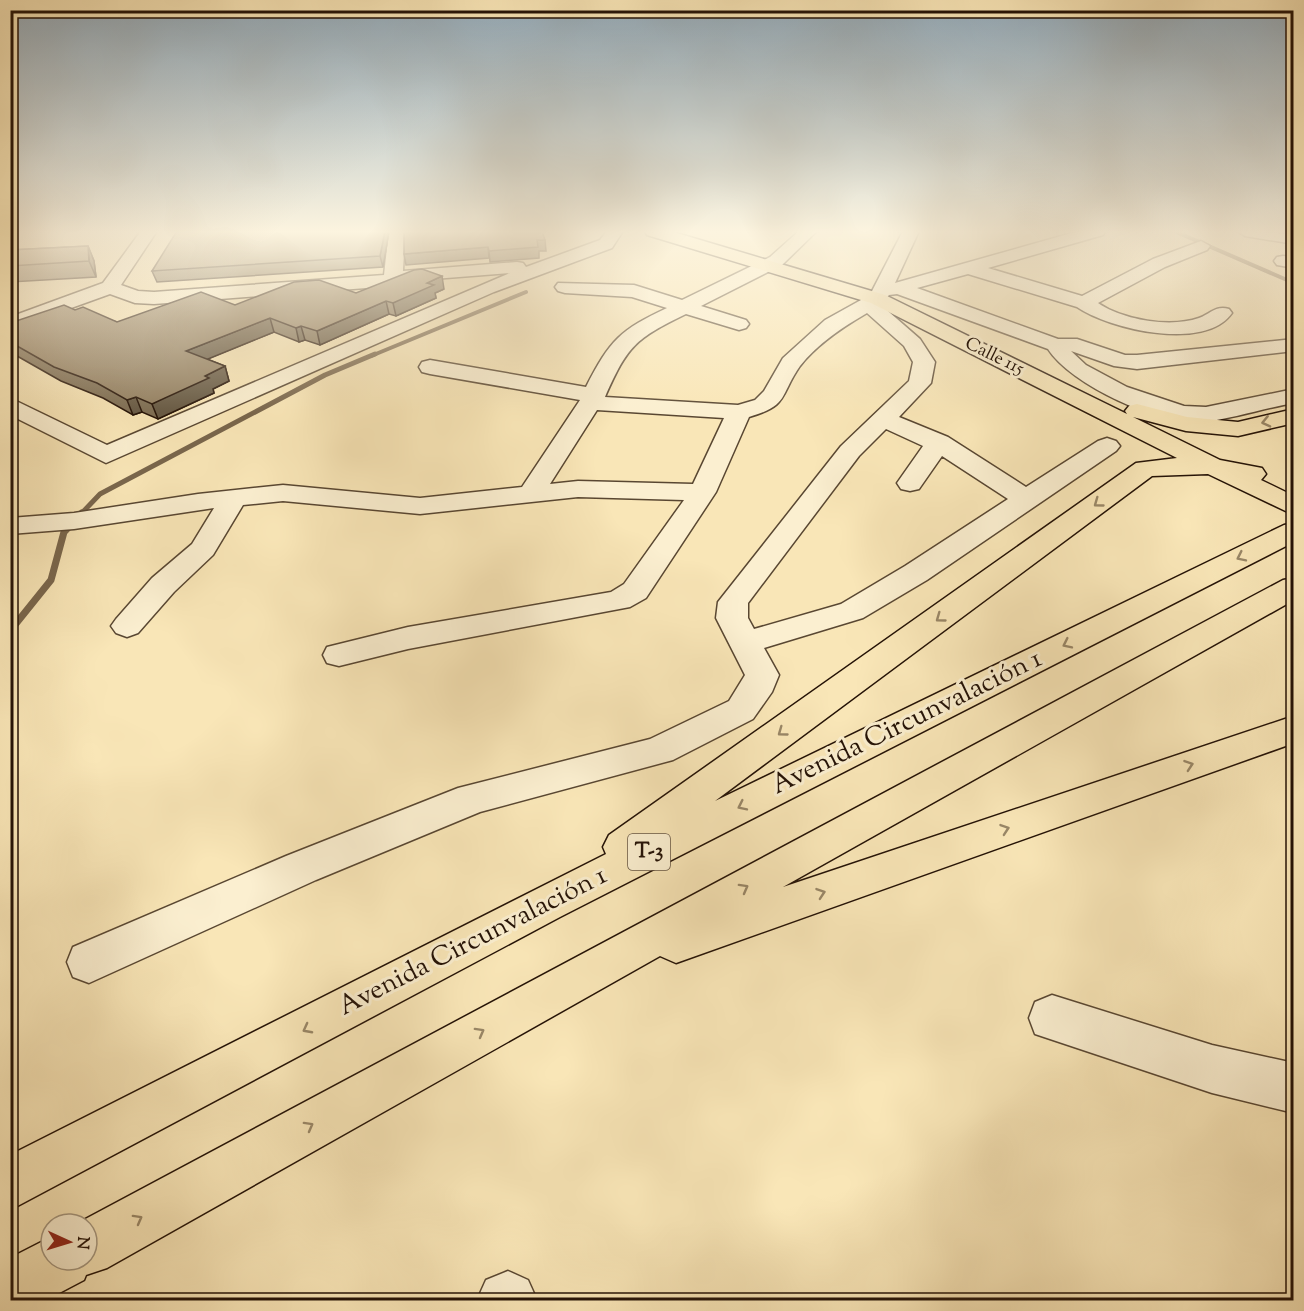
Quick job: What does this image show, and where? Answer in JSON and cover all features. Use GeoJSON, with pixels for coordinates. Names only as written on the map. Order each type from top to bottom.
{"type":"FeatureCollection","features":[{"type":"Feature","properties":{"kind":"main road","name":"Calle 115"},"geometry":{"type":"LineString","coordinates":[[866,292],[882,297],[1114,409],[1240,473]]}},
{"type":"Feature","properties":{"kind":"main road"},"geometry":{"type":"LineString","coordinates":[[1114,409],[1210,428],[1238,429],[1293,416]]}},
{"type":"Feature","properties":{"kind":"main road"},"geometry":{"type":"LineString","coordinates":[[1114,409],[1145,456],[1145,469]]}},
{"type":"Feature","properties":{"kind":"main road"},"geometry":{"type":"LineString","coordinates":[[1238,429],[1227,436],[1223,452],[1240,473],[1293,507]]}},
{"type":"Feature","properties":{"kind":"main road"},"geometry":{"type":"LineString","coordinates":[[545,904],[1145,469],[1176,465],[1240,473],[1293,495]]}},
{"type":"Feature","properties":{"kind":"main road","name":"Avenida Circunvalación 1"},"geometry":{"type":"LineString","coordinates":[[10,1184],[545,904],[1293,531]]}},
{"type":"Feature","properties":{"kind":"main road"},"geometry":{"type":"LineString","coordinates":[[99,1241],[1293,587]]}},
{"type":"Feature","properties":{"kind":"main road"},"geometry":{"type":"LineString","coordinates":[[587,974],[1293,729]]}},
{"type":"Feature","properties":{"kind":"main road"},"geometry":{"type":"LineString","coordinates":[[10,1289],[42,1272]]}},
{"type":"Feature","properties":{"kind":"street"},"geometry":{"type":"LineString","coordinates":[[10,324],[96,292]]}},
{"type":"Feature","properties":{"kind":"street"},"geometry":{"type":"LineString","coordinates":[[123,292],[135,297],[154,298],[231,292]]}},
{"type":"Feature","properties":{"kind":"street"},"geometry":{"type":"LineString","coordinates":[[10,405],[106,455],[477,292]]}},
{"type":"Feature","properties":{"kind":"street"},"geometry":{"type":"LineString","coordinates":[[638,292],[739,324]]}},
{"type":"Feature","properties":{"kind":"street"},"geometry":{"type":"LineString","coordinates":[[531,493],[592,399],[612,357],[636,330],[711,292]]}},
{"type":"Feature","properties":{"kind":"street"},"geometry":{"type":"LineString","coordinates":[[882,297],[884,292]]}},
{"type":"Feature","properties":{"kind":"street"},"geometry":{"type":"LineString","coordinates":[[430,367],[592,399],[739,412],[764,405],[774,395],[791,363],[832,324],[895,292]]}},
{"type":"Feature","properties":{"kind":"street"},"geometry":{"type":"LineString","coordinates":[[1048,292],[1084,303],[1097,313],[1118,321],[1152,326],[1202,324],[1222,313]]}},
{"type":"Feature","properties":{"kind":"street"},"geometry":{"type":"LineString","coordinates":[[1084,303],[1104,292]]}},
{"type":"Feature","properties":{"kind":"street"},"geometry":{"type":"LineString","coordinates":[[882,297],[1056,345],[1077,345],[1122,360],[1137,362],[1293,345]]}},
{"type":"Feature","properties":{"kind":"street"},"geometry":{"type":"LineString","coordinates":[[89,962],[301,868],[472,799],[660,750],[741,710],[755,692],[762,675],[732,618],[734,602],[850,451],[881,418],[920,383],[924,362],[882,297]]}},
{"type":"Feature","properties":{"kind":"street"},"geometry":{"type":"LineString","coordinates":[[1056,345],[1060,355],[1078,371],[1146,403],[1177,413],[1201,415],[1293,396]]}},
{"type":"Feature","properties":{"kind":"street"},"geometry":{"type":"LineString","coordinates":[[339,655],[408,638],[619,600],[635,591],[703,492],[739,412]]}},
{"type":"Feature","properties":{"kind":"street"},"geometry":{"type":"LineString","coordinates":[[881,418],[939,442],[990,472],[1026,500]]}},
{"type":"Feature","properties":{"kind":"street"},"geometry":{"type":"LineString","coordinates":[[910,483],[939,442]]}},
{"type":"Feature","properties":{"kind":"street"},"geometry":{"type":"LineString","coordinates":[[744,642],[807,627],[852,611],[1107,447]]}},
{"type":"Feature","properties":{"kind":"street"},"geometry":{"type":"LineString","coordinates":[[10,526],[84,520],[283,493],[420,506],[578,489],[703,492]]}},
{"type":"Feature","properties":{"kind":"street"},"geometry":{"type":"LineString","coordinates":[[127,626],[163,585],[202,549],[234,498]]}},
{"type":"Feature","properties":{"kind":"street"},"geometry":{"type":"LineString","coordinates":[[1052,1018],[1212,1069],[1293,1088]]}},
{"type":"Feature","properties":{"kind":"building"},"geometry":{"type":"Polygon","coordinates":[[[200,292],[235,305],[268,292],[418,292],[393,303],[386,301],[317,331],[301,326],[296,328],[270,318],[186,351],[225,366],[205,376],[209,378],[152,404],[136,397],[127,400],[97,383],[54,367],[10,342],[10,327],[13,326],[10,323],[64,305],[75,310],[83,307],[117,322],[200,292]]]}},
{"type":"Feature","properties":{"kind":"waterway"},"geometry":{"type":"LineString","coordinates":[[371,356],[526,292]]}},
{"type":"Feature","properties":{"kind":"waterway"},"geometry":{"type":"LineString","coordinates":[[80,515],[100,494],[325,375],[375,354]]}},
{"type":"Feature","properties":{"kind":"waterway"},"geometry":{"type":"LineString","coordinates":[[10,631],[51,580],[64,532],[82,513]]}}]}
